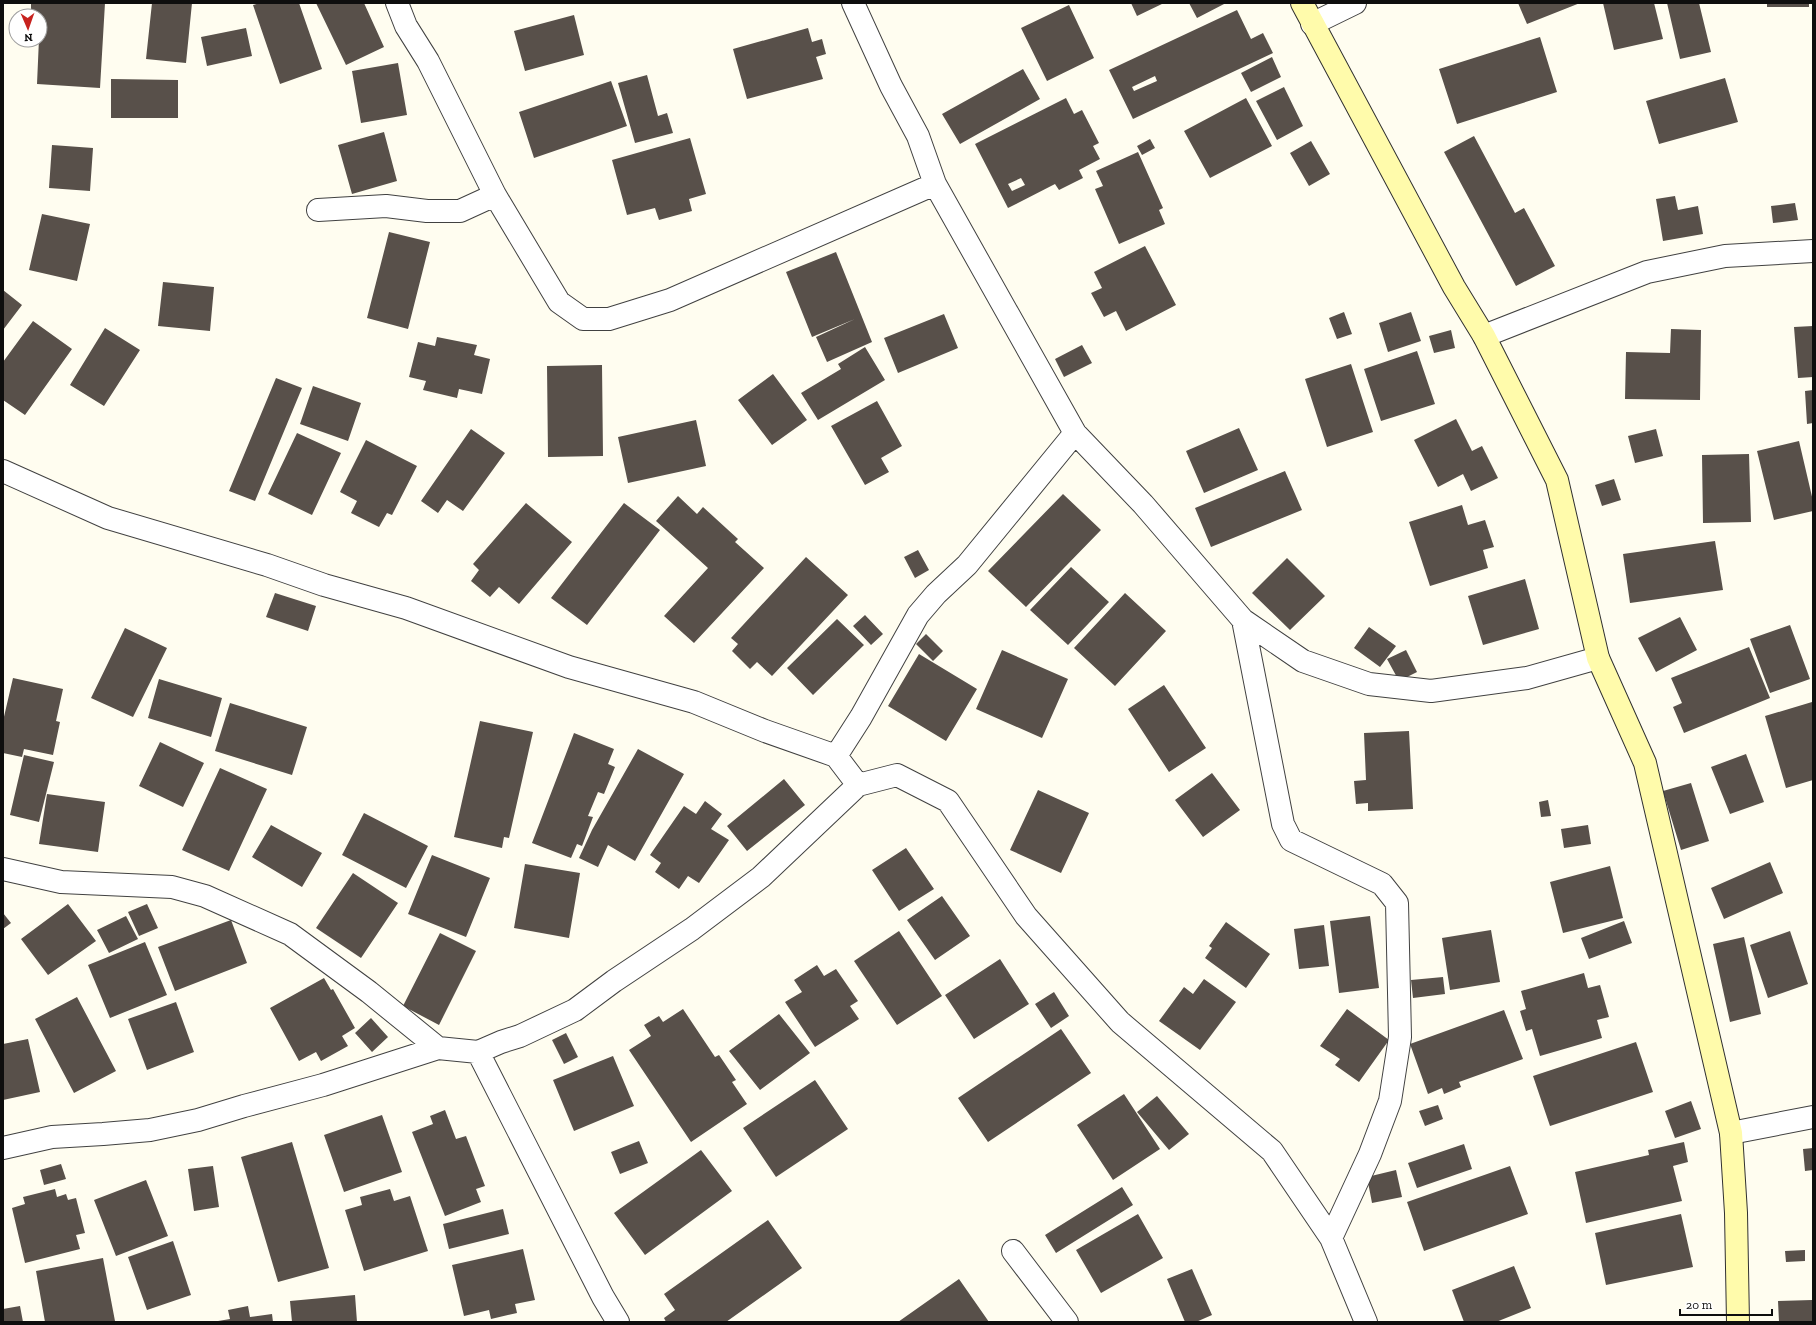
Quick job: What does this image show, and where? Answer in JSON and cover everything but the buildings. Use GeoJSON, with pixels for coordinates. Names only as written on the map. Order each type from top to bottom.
{"type":"FeatureCollection","features":[{"type":"Feature","properties":{"kind":"street"},"geometry":{"type":"LineString","coordinates":[[397,3],[406,26],[428,61],[495,195],[559,302],[583,319],[610,319],[670,300],[935,184]]}},
{"type":"Feature","properties":{"kind":"street"},"geometry":{"type":"LineString","coordinates":[[853,3],[891,86],[918,136],[935,184],[1075,433],[1143,504],[1243,620],[1303,661],[1369,684],[1431,691],[1527,678],[1598,658]]}},
{"type":"Feature","properties":{"kind":"street"},"geometry":{"type":"LineString","coordinates":[[1302,3],[1454,287],[1484,336],[1557,480],[1598,658],[1645,763],[1730,1133],[1736,1213],[1738,1322]]}},
{"type":"Feature","properties":{"kind":"street"},"geometry":{"type":"LineString","coordinates":[[1312,24],[1355,3]]}},
{"type":"Feature","properties":{"kind":"street"},"geometry":{"type":"LineString","coordinates":[[318,210],[386,206],[427,211],[460,211],[495,195]]}},
{"type":"Feature","properties":{"kind":"street"},"geometry":{"type":"LineString","coordinates":[[1484,336],[1647,272],[1725,256],[1813,251]]}},
{"type":"Feature","properties":{"kind":"street"},"geometry":{"type":"LineString","coordinates":[[836,756],[861,717],[918,615],[936,594],[967,565],[1075,433]]}},
{"type":"Feature","properties":{"kind":"street"},"geometry":{"type":"LineString","coordinates":[[3,471],[108,518],[260,563],[324,585],[406,608],[569,667],[694,702],[765,731],[836,756],[858,786]]}},
{"type":"Feature","properties":{"kind":"street"},"geometry":{"type":"LineString","coordinates":[[1243,620],[1283,824],[1291,840],[1382,884],[1397,903],[1400,1037],[1390,1101],[1370,1154],[1331,1238]]}},
{"type":"Feature","properties":{"kind":"street"},"geometry":{"type":"LineString","coordinates":[[3,1148],[52,1136],[150,1130],[198,1120],[323,1085],[438,1048],[478,1052],[520,1036],[575,1010],[614,981],[692,929],[761,877],[858,786],[897,775],[948,801],[1026,916],[1120,1022],[1272,1151],[1331,1238],[1366,1322]]}},
{"type":"Feature","properties":{"kind":"street"},"geometry":{"type":"LineString","coordinates":[[3,869],[61,882],[172,887],[205,896],[290,934],[369,992],[438,1048]]}},
{"type":"Feature","properties":{"kind":"street"},"geometry":{"type":"LineString","coordinates":[[478,1052],[603,1297],[618,1322]]}},
{"type":"Feature","properties":{"kind":"street"},"geometry":{"type":"LineString","coordinates":[[1730,1133],[1813,1117]]}},
{"type":"Feature","properties":{"kind":"street"},"geometry":{"type":"LineString","coordinates":[[1013,1251],[1067,1322]]}}]}
